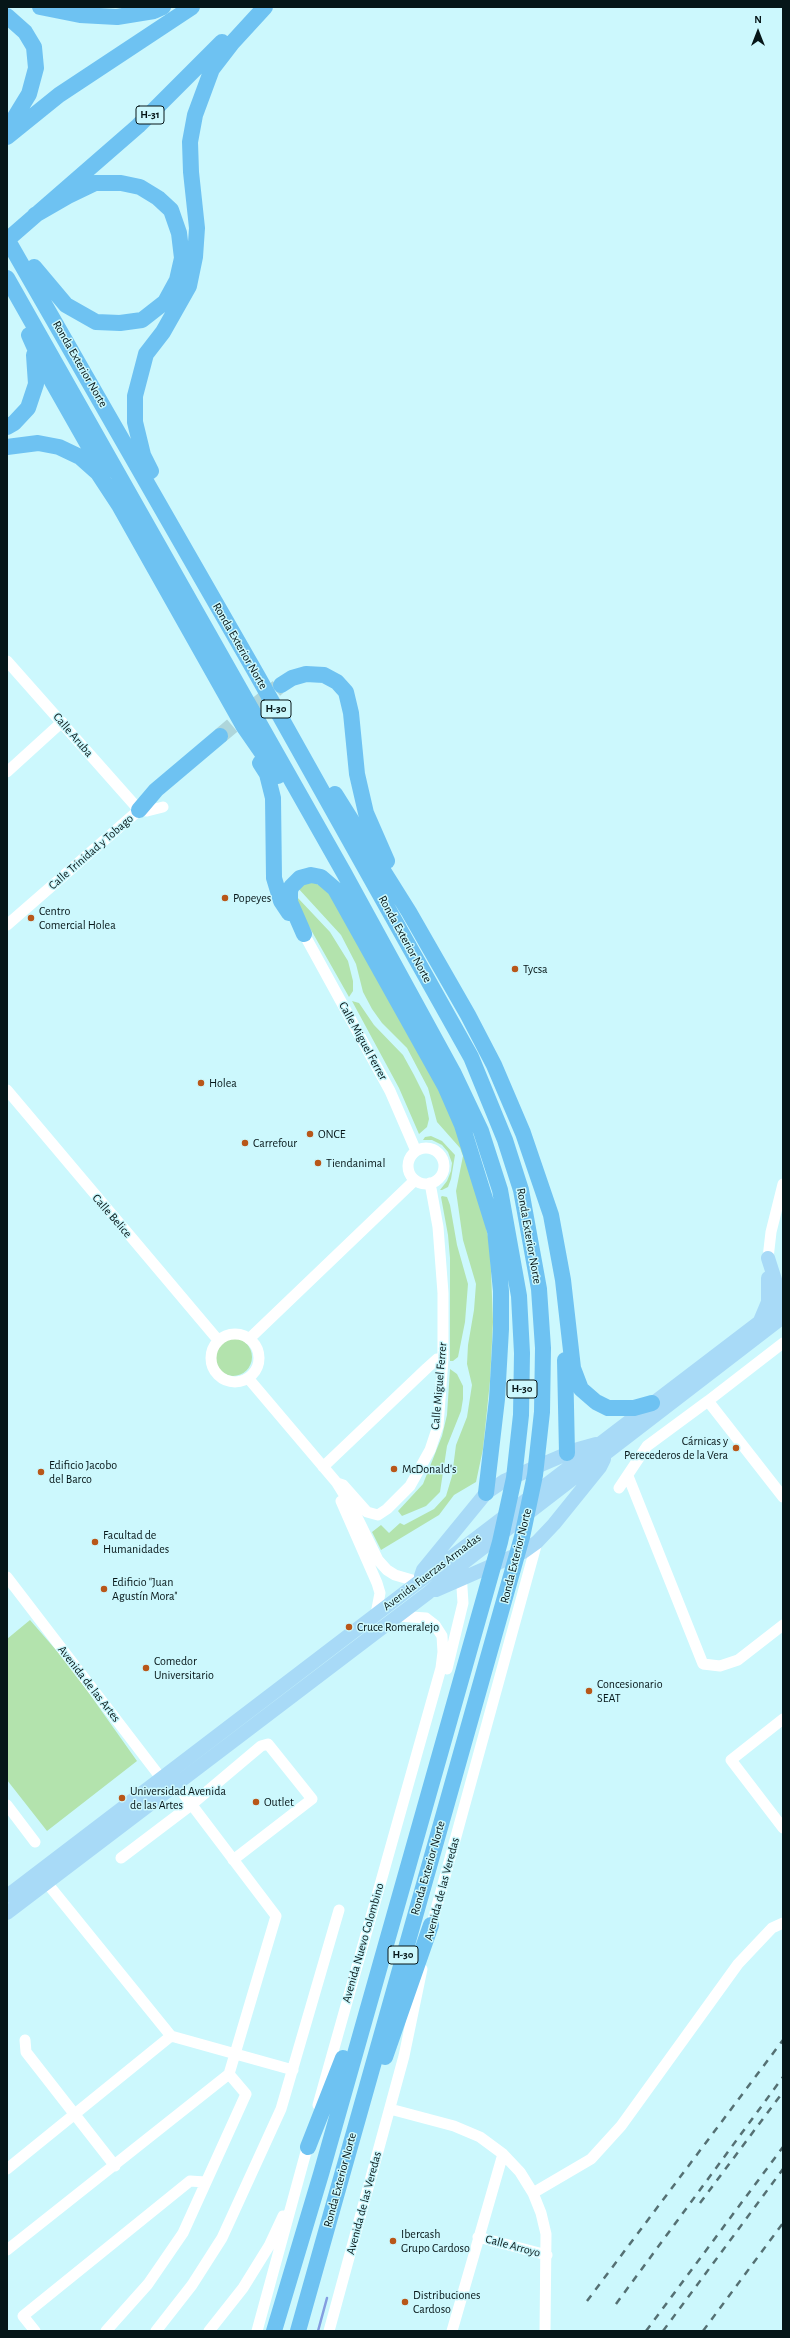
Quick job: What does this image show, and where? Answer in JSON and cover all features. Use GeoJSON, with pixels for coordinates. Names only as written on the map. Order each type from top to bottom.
{"type":"FeatureCollection","features":[{"type":"Feature","properties":{"kind":"highway"},"geometry":{"type":"LineString","coordinates":[[40,7],[80,14],[118,17],[154,11],[163,7]]}},
{"type":"Feature","properties":{"kind":"highway"},"geometry":{"type":"LineString","coordinates":[[7,136],[59,96],[192,7]]}},
{"type":"Feature","properties":{"kind":"highway","name":"H-31"},"geometry":{"type":"LineString","coordinates":[[7,240],[138,126],[257,7]]}},
{"type":"Feature","properties":{"kind":"highway"},"geometry":{"type":"LineString","coordinates":[[197,572],[167,500],[143,455],[135,422],[135,396],[146,354],[163,332],[189,286],[196,257],[197,228],[191,172],[190,142],[195,116],[203,90],[212,69],[232,43],[265,7]]}},
{"type":"Feature","properties":{"kind":"highway"},"geometry":{"type":"LineString","coordinates":[[7,16],[25,32],[34,47],[36,68],[29,94],[7,130]]}},
{"type":"Feature","properties":{"kind":"highway"},"geometry":{"type":"LineString","coordinates":[[7,236],[66,305],[96,322],[120,323],[142,320],[165,302],[177,280],[182,258],[179,233],[171,210],[158,198],[140,187],[122,183],[95,183],[68,196],[36,215]]}},
{"type":"Feature","properties":{"kind":"highway","name":"Ronda Exterior Norte"},"geometry":{"type":"LineString","coordinates":[[7,240],[257,675],[471,1057],[505,1140],[522,1190],[539,1289],[543,1348],[542,1412],[534,1475],[510,1580],[298,2331]]}},
{"type":"Feature","properties":{"kind":"highway","name":"Ronda Exterior Norte"},"geometry":{"type":"LineString","coordinates":[[7,278],[344,873],[453,1072],[481,1131],[500,1190],[519,1296],[522,1353],[521,1415],[514,1478],[500,1542],[385,1942],[321,2174],[274,2331]]}},
{"type":"Feature","properties":{"kind":"highway"},"geometry":{"type":"LineString","coordinates":[[7,289],[41,362],[109,481],[119,505]]}},
{"type":"Feature","properties":{"kind":"highway"},"geometry":{"type":"LineString","coordinates":[[7,427],[14,424],[28,408],[36,384],[37,374],[29,335]]}},
{"type":"Feature","properties":{"kind":"highway"},"geometry":{"type":"LineString","coordinates":[[7,447],[38,443],[59,447],[80,457],[98,473],[119,505],[244,727],[344,873]]}},
{"type":"Feature","properties":{"kind":"highway"},"geometry":{"type":"LineString","coordinates":[[280,685],[292,678],[306,674],[324,675],[337,682],[346,692],[351,713],[357,774],[366,813],[409,912]]}},
{"type":"Feature","properties":{"kind":"highway"},"geometry":{"type":"LineString","coordinates":[[257,675],[357,828],[409,912],[494,1065],[523,1134],[551,1215],[564,1280],[566,1305],[565,1426],[567,1468]]}},
{"type":"Feature","properties":{"kind":"highway"},"geometry":{"type":"LineString","coordinates":[[244,727],[245,736],[267,774],[273,798],[275,825],[272,849],[274,878],[281,901],[304,934]]}},
{"type":"Feature","properties":{"kind":"highway"},"geometry":{"type":"LineString","coordinates":[[138,810],[156,790],[220,736]]}},
{"type":"Feature","properties":{"kind":"highway"},"geometry":{"type":"LineString","coordinates":[[304,934],[290,902],[291,887],[300,878],[311,875],[321,877],[335,889],[360,929],[445,1086],[465,1132],[495,1231]]}},
{"type":"Feature","properties":{"kind":"highway"},"geometry":{"type":"LineString","coordinates":[[453,1072],[492,1201],[501,1291],[501,1329],[496,1407],[486,1493]]}},
{"type":"Feature","properties":{"kind":"highway"},"geometry":{"type":"LineString","coordinates":[[566,1305],[569,1321],[573,1368],[581,1389],[596,1402],[608,1408],[634,1408],[652,1403]]}},
{"type":"Feature","properties":{"kind":"highway"},"geometry":{"type":"LineString","coordinates":[[359,2112],[374,2086],[431,1925]]}},
{"type":"Feature","properties":{"kind":"highway"},"geometry":{"type":"LineString","coordinates":[[308,2147],[339,2071],[356,2018],[385,1942]]}},
{"type":"Feature","properties":{"kind":"main road"},"geometry":{"type":"LineString","coordinates":[[768,1258],[780,1288],[782,1309]]}},
{"type":"Feature","properties":{"kind":"main road"},"geometry":{"type":"LineString","coordinates":[[760,1321],[769,1293],[768,1258]]}},
{"type":"Feature","properties":{"kind":"main road"},"geometry":{"type":"LineString","coordinates":[[567,1468],[604,1447],[652,1403],[684,1386],[747,1344],[753,1333],[782,1309]]}},
{"type":"Feature","properties":{"kind":"main road"},"geometry":{"type":"LineString","coordinates":[[420,1581],[423,1570],[486,1493],[504,1482],[543,1464],[567,1468],[604,1447],[684,1386],[760,1321],[782,1309]]}},
{"type":"Feature","properties":{"kind":"main road"},"geometry":{"type":"LineString","coordinates":[[457,1529],[455,1541],[461,1565],[483,1570],[523,1552],[537,1542],[554,1524],[600,1467],[604,1447]]}},
{"type":"Feature","properties":{"kind":"main road"},"geometry":{"type":"LineString","coordinates":[[567,1468],[570,1503]]}},
{"type":"Feature","properties":{"kind":"main road","name":"Avenida Fuerzas Armadas"},"geometry":{"type":"LineString","coordinates":[[7,1896],[43,1877],[131,1818],[428,1593],[461,1565],[567,1468]]}},
{"type":"Feature","properties":{"kind":"main road","name":"Avenida Fuerzas Armadas"},"geometry":{"type":"LineString","coordinates":[[7,1914],[43,1877],[161,1778],[420,1581],[461,1565]]}},
{"type":"Feature","properties":{"kind":"main road","name":"Avenida Fuerzas Armadas"},"geometry":{"type":"LineString","coordinates":[[131,1818],[134,1808],[160,1789],[161,1778]]}},
{"type":"Feature","properties":{"kind":"street","name":"Calle Aruba"},"geometry":{"type":"LineString","coordinates":[[7,661],[138,810]]}},
{"type":"Feature","properties":{"kind":"street"},"geometry":{"type":"LineString","coordinates":[[7,772],[62,722]]}},
{"type":"Feature","properties":{"kind":"street","name":"Calle Trinidad y Tobago"},"geometry":{"type":"LineString","coordinates":[[7,925],[138,810],[147,811],[163,807]]}},
{"type":"Feature","properties":{"kind":"street","name":"Calle Miguel Ferrer"},"geometry":{"type":"LineString","coordinates":[[304,934],[390,1091],[416,1151]]}},
{"type":"Feature","properties":{"kind":"street","name":"Calle Belice"},"geometry":{"type":"LineString","coordinates":[[7,1090],[218,1340]]}},
{"type":"Feature","properties":{"kind":"street"},"geometry":{"type":"LineString","coordinates":[[427,1148],[433,1149],[441,1156],[444,1162],[443,1173],[440,1178],[430,1184],[415,1180],[408,1167],[411,1157],[416,1151],[427,1148]]}},
{"type":"Feature","properties":{"kind":"street"},"geometry":{"type":"LineString","coordinates":[[249,1339],[415,1180]]}},
{"type":"Feature","properties":{"kind":"street","name":"Calle Miguel Ferrer"},"geometry":{"type":"LineString","coordinates":[[334,1480],[343,1484],[367,1512],[372,1515],[387,1509],[410,1486],[430,1450],[438,1426],[443,1359],[441,1252],[430,1184]]}},
{"type":"Feature","properties":{"kind":"street"},"geometry":{"type":"LineString","coordinates":[[768,1258],[771,1232],[783,1184]]}},
{"type":"Feature","properties":{"kind":"street"},"geometry":{"type":"LineString","coordinates":[[234,1334],[249,1339],[257,1348],[259,1359],[256,1369],[248,1378],[240,1381],[231,1382],[223,1379],[216,1373],[212,1365],[211,1356],[213,1347],[218,1340],[234,1334]]}},
{"type":"Feature","properties":{"kind":"street"},"geometry":{"type":"LineString","coordinates":[[619,1488],[647,1446],[708,1401],[783,1342]]}},
{"type":"Feature","properties":{"kind":"street"},"geometry":{"type":"LineString","coordinates":[[323,1467],[437,1359],[443,1359]]}},
{"type":"Feature","properties":{"kind":"street"},"geometry":{"type":"LineString","coordinates":[[248,1378],[334,1480],[378,1560],[387,1570],[395,1575],[420,1581]]}},
{"type":"Feature","properties":{"kind":"street"},"geometry":{"type":"LineString","coordinates":[[708,1401],[783,1497]]}},
{"type":"Feature","properties":{"kind":"street"},"geometry":{"type":"LineString","coordinates":[[628,1476],[703,1664],[720,1666],[738,1660],[783,1625]]}},
{"type":"Feature","properties":{"kind":"street"},"geometry":{"type":"LineString","coordinates":[[334,1480],[377,1583],[380,1593],[376,1614]]}},
{"type":"Feature","properties":{"kind":"street","name":"Avenida de las Veredas"},"geometry":{"type":"LineString","coordinates":[[329,2331],[404,2056],[431,1925],[537,1542]]}},
{"type":"Feature","properties":{"kind":"street","name":"Avenida Nuevo Colombino"},"geometry":{"type":"LineString","coordinates":[[433,1700],[443,1684],[460,1621],[463,1603],[461,1565]]}},
{"type":"Feature","properties":{"kind":"street","name":"Avenida de las Artes"},"geometry":{"type":"LineString","coordinates":[[7,1578],[161,1778]]}},
{"type":"Feature","properties":{"kind":"street","name":"Avenida Nuevo Colombino"},"geometry":{"type":"LineString","coordinates":[[296,2186],[308,2147],[322,2086],[441,1668],[443,1652],[442,1636],[435,1626],[426,1618],[397,1616]]}},
{"type":"Feature","properties":{"kind":"street"},"geometry":{"type":"LineString","coordinates":[[783,1720],[731,1760],[783,1828]]}},
{"type":"Feature","properties":{"kind":"street"},"geometry":{"type":"LineString","coordinates":[[121,1858],[192,1805],[261,1746],[268,1744],[312,1799],[233,1860]]}},
{"type":"Feature","properties":{"kind":"street"},"geometry":{"type":"LineString","coordinates":[[7,2250],[115,2166],[229,2074],[236,2055],[276,1916],[176,1784],[161,1778]]}},
{"type":"Feature","properties":{"kind":"street"},"geometry":{"type":"LineString","coordinates":[[7,1805],[35,1842]]}},
{"type":"Feature","properties":{"kind":"street"},"geometry":{"type":"LineString","coordinates":[[43,1877],[171,2036],[293,2070]]}},
{"type":"Feature","properties":{"kind":"street"},"geometry":{"type":"LineString","coordinates":[[156,2331],[192,2284],[222,2238],[281,2109],[339,1910]]}},
{"type":"Feature","properties":{"kind":"street"},"geometry":{"type":"LineString","coordinates":[[533,2193],[591,2159],[621,2126],[738,1964],[772,1928],[783,1923]]}},
{"type":"Feature","properties":{"kind":"street"},"geometry":{"type":"LineString","coordinates":[[9,2164],[74,2115],[171,2036]]}},
{"type":"Feature","properties":{"kind":"street"},"geometry":{"type":"LineString","coordinates":[[25,2040],[26,2052],[115,2166]]}},
{"type":"Feature","properties":{"kind":"street"},"geometry":{"type":"LineString","coordinates":[[106,2331],[148,2284],[183,2232],[246,2094],[229,2074]]}},
{"type":"Feature","properties":{"kind":"street"},"geometry":{"type":"LineString","coordinates":[[390,2109],[454,2126],[480,2137],[503,2154],[520,2172],[533,2193],[541,2213],[546,2234],[547,2255],[545,2331]]}},
{"type":"Feature","properties":{"kind":"street"},"geometry":{"type":"LineString","coordinates":[[452,2331],[503,2154]]}},
{"type":"Feature","properties":{"kind":"street"},"geometry":{"type":"LineString","coordinates":[[35,2331],[23,2316],[190,2181],[205,2182]]}},
{"type":"Feature","properties":{"kind":"street"},"geometry":{"type":"LineString","coordinates":[[208,2331],[243,2288],[270,2246],[296,2186]]}},
{"type":"Feature","properties":{"kind":"street"},"geometry":{"type":"LineString","coordinates":[[256,2331],[296,2186]]}},
{"type":"Feature","properties":{"kind":"street","name":"Calle Arroyo"},"geometry":{"type":"LineString","coordinates":[[478,2237],[547,2255]]}},
{"type":"Feature","properties":{"kind":"green space"},"geometry":{"type":"Polygon","coordinates":[[[309,880],[329,890],[448,1105],[479,1195],[490,1246],[493,1322],[490,1381],[483,1449],[476,1482],[454,1495],[439,1515],[381,1550],[372,1532],[381,1525],[389,1533],[400,1523],[404,1525],[434,1509],[446,1496],[452,1476],[456,1445],[467,1417],[472,1385],[467,1364],[468,1345],[474,1310],[476,1284],[463,1240],[456,1191],[463,1156],[460,1148],[437,1122],[428,1088],[407,1048],[382,1023],[372,1009],[363,992],[356,964],[341,935],[297,887],[309,880]]]}},
{"type":"Feature","properties":{"kind":"green space"},"geometry":{"type":"Polygon","coordinates":[[[297,897],[330,932],[348,961],[353,981],[353,991],[349,997],[302,914],[297,902],[297,897]]]}},
{"type":"Feature","properties":{"kind":"green space"},"geometry":{"type":"Polygon","coordinates":[[[352,1001],[359,1003],[374,1025],[403,1055],[414,1075],[425,1097],[429,1119],[427,1127],[419,1134],[399,1088],[352,1001]]]}},
{"type":"Feature","properties":{"kind":"green space"},"geometry":{"type":"Polygon","coordinates":[[[431,1136],[442,1141],[455,1155],[451,1179],[448,1187],[442,1190],[440,1190],[447,1181],[452,1163],[448,1152],[442,1145],[432,1140],[423,1140],[425,1137],[431,1136]]]}},
{"type":"Feature","properties":{"kind":"green space"},"geometry":{"type":"Polygon","coordinates":[[[442,1196],[447,1197],[450,1205],[457,1245],[468,1284],[465,1322],[458,1357],[453,1361],[450,1361],[450,1258],[442,1196]]]}},
{"type":"Feature","properties":{"kind":"green space"},"geometry":{"type":"Polygon","coordinates":[[[233,1338],[243,1341],[249,1347],[252,1357],[249,1367],[243,1373],[233,1376],[223,1373],[217,1367],[214,1357],[217,1347],[223,1341],[233,1338]]]}},
{"type":"Feature","properties":{"kind":"green space"},"geometry":{"type":"Polygon","coordinates":[[[450,1369],[457,1374],[463,1386],[463,1399],[461,1411],[447,1446],[440,1492],[426,1506],[402,1516],[398,1511],[423,1484],[442,1436],[447,1415],[450,1369]]]}},
{"type":"Feature","properties":{"kind":"green space"},"geometry":{"type":"Polygon","coordinates":[[[30,1620],[69,1665],[137,1761],[47,1831],[7,1780],[7,1639],[30,1620]]]}},
{"type":"Feature","properties":{"kind":"waterway"},"geometry":{"type":"LineString","coordinates":[[318,2331],[327,2298]]}},
{"type":"Feature","properties":{"kind":"tunnel"},"geometry":{"type":"LineString","coordinates":[[220,736],[278,687]]}},
{"type":"Feature","properties":{"kind":"railway"},"geometry":{"type":"LineString","coordinates":[[587,2301],[783,2040]]}},
{"type":"Feature","properties":{"kind":"railway"},"geometry":{"type":"LineString","coordinates":[[616,2304],[783,2077]]}},
{"type":"Feature","properties":{"kind":"railway"},"geometry":{"type":"LineString","coordinates":[[700,2203],[783,2092]]}},
{"type":"Feature","properties":{"kind":"railway"},"geometry":{"type":"LineString","coordinates":[[646,2331],[783,2147]]}},
{"type":"Feature","properties":{"kind":"railway"},"geometry":{"type":"LineString","coordinates":[[663,2331],[783,2169]]}},
{"type":"Feature","properties":{"kind":"railway"},"geometry":{"type":"LineString","coordinates":[[703,2331],[783,2223]]}},
{"type":"Feature","properties":{"kind":"place","name":"Popeyes"},"geometry":{"type":"Point","coordinates":[225,898]}},
{"type":"Feature","properties":{"kind":"place","name":"Centro Comercial Holea"},"geometry":{"type":"Point","coordinates":[31,918]}},
{"type":"Feature","properties":{"kind":"place","name":"Tycsa"},"geometry":{"type":"Point","coordinates":[515,969]}},
{"type":"Feature","properties":{"kind":"place","name":"Holea"},"geometry":{"type":"Point","coordinates":[201,1083]}},
{"type":"Feature","properties":{"kind":"place","name":"ONCE"},"geometry":{"type":"Point","coordinates":[310,1134]}},
{"type":"Feature","properties":{"kind":"place","name":"Carrefour"},"geometry":{"type":"Point","coordinates":[245,1143]}},
{"type":"Feature","properties":{"kind":"place","name":"Tiendanimal"},"geometry":{"type":"Point","coordinates":[318,1163]}},
{"type":"Feature","properties":{"kind":"place","name":"Cárnicas y Perecederos de la Vera"},"geometry":{"type":"Point","coordinates":[736,1448]}},
{"type":"Feature","properties":{"kind":"place","name":"McDonald's"},"geometry":{"type":"Point","coordinates":[394,1469]}},
{"type":"Feature","properties":{"kind":"place","name":"Edificio Jacobo del Barco"},"geometry":{"type":"Point","coordinates":[41,1472]}},
{"type":"Feature","properties":{"kind":"place","name":"Facultad de Humanidades"},"geometry":{"type":"Point","coordinates":[95,1542]}},
{"type":"Feature","properties":{"kind":"place","name":"Edificio \"Juan Agustín Mora\""},"geometry":{"type":"Point","coordinates":[104,1589]}},
{"type":"Feature","properties":{"kind":"place","name":"Cruce Romeralejo"},"geometry":{"type":"Point","coordinates":[349,1627]}},
{"type":"Feature","properties":{"kind":"place","name":"Comedor Universitario"},"geometry":{"type":"Point","coordinates":[146,1668]}},
{"type":"Feature","properties":{"kind":"place","name":"Concesionario SEAT"},"geometry":{"type":"Point","coordinates":[589,1691]}},
{"type":"Feature","properties":{"kind":"place","name":"Universidad Avenida de las Artes"},"geometry":{"type":"Point","coordinates":[122,1798]}},
{"type":"Feature","properties":{"kind":"place","name":"Outlet"},"geometry":{"type":"Point","coordinates":[256,1802]}},
{"type":"Feature","properties":{"kind":"place","name":"Ibercash Grupo Cardoso"},"geometry":{"type":"Point","coordinates":[393,2241]}},
{"type":"Feature","properties":{"kind":"place","name":"Distribuciones Cardoso"},"geometry":{"type":"Point","coordinates":[405,2302]}}]}
